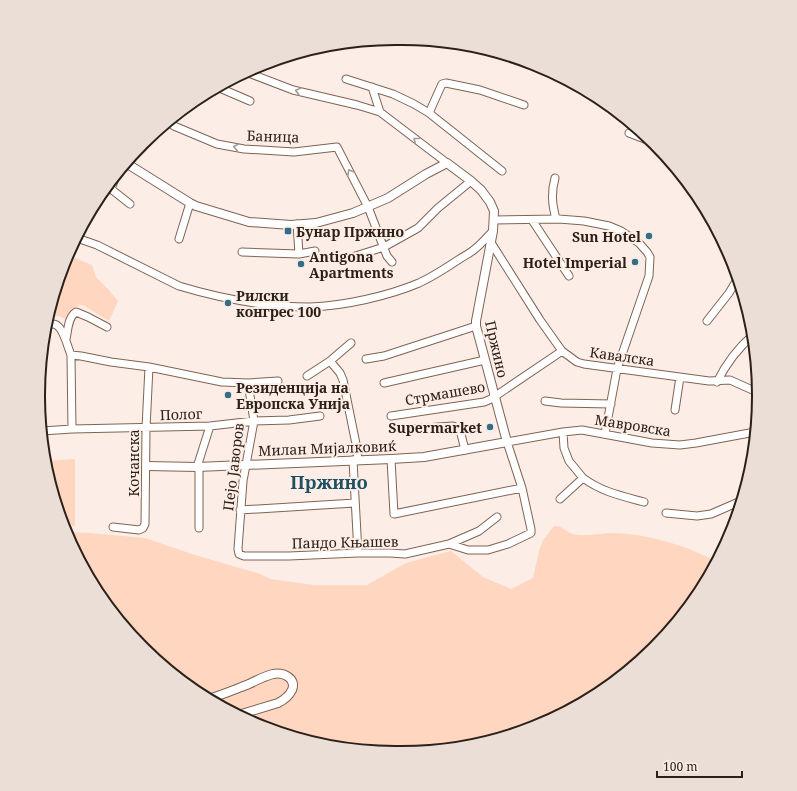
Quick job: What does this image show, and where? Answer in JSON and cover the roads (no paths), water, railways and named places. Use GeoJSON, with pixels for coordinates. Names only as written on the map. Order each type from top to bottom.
{"type":"FeatureCollection","features":[{"type":"Feature","properties":{"kind":"street"},"geometry":{"type":"LineString","coordinates":[[130,166],[190,204],[249,222],[297,224],[316,223],[368,207],[388,198],[426,174],[447,163],[380,112],[293,90],[254,75]]}},
{"type":"Feature","properties":{"kind":"street"},"geometry":{"type":"LineString","coordinates":[[346,78],[403,98],[429,114],[502,171]]}},
{"type":"Feature","properties":{"kind":"street"},"geometry":{"type":"LineString","coordinates":[[429,114],[442,84],[446,83],[480,90],[524,105]]}},
{"type":"Feature","properties":{"kind":"street"},"geometry":{"type":"LineString","coordinates":[[372,87],[380,112]]}},
{"type":"Feature","properties":{"kind":"street"},"geometry":{"type":"LineString","coordinates":[[224,90],[250,101]]}},
{"type":"Feature","properties":{"kind":"street","name":"Баница"},"geometry":{"type":"LineString","coordinates":[[172,125],[217,144],[244,149],[294,152],[337,147],[368,207]]}},
{"type":"Feature","properties":{"kind":"street"},"geometry":{"type":"LineString","coordinates":[[629,133],[637,136]]}},
{"type":"Feature","properties":{"kind":"street","name":"Пржино"},"geometry":{"type":"LineString","coordinates":[[447,163],[471,181],[490,202],[494,211],[493,231],[476,315],[476,326],[507,442],[522,488],[531,529],[531,533],[508,544],[488,550],[468,550],[449,544]]}},
{"type":"Feature","properties":{"kind":"street"},"geometry":{"type":"LineString","coordinates":[[555,178],[552,205],[556,219]]}},
{"type":"Feature","properties":{"kind":"street"},"geometry":{"type":"LineString","coordinates":[[349,258],[384,247],[418,228],[438,208],[471,181]]}},
{"type":"Feature","properties":{"kind":"street"},"geometry":{"type":"LineString","coordinates":[[112,190],[130,204]]}},
{"type":"Feature","properties":{"kind":"street"},"geometry":{"type":"LineString","coordinates":[[179,239],[190,204]]}},
{"type":"Feature","properties":{"kind":"street"},"geometry":{"type":"LineString","coordinates":[[368,207],[387,256],[392,262]]}},
{"type":"Feature","properties":{"kind":"street"},"geometry":{"type":"LineString","coordinates":[[494,220],[556,219],[584,221],[615,228],[639,244],[650,257],[648,276],[617,369],[605,434]]}},
{"type":"Feature","properties":{"kind":"street"},"geometry":{"type":"LineString","coordinates":[[532,220],[569,276]]}},
{"type":"Feature","properties":{"kind":"street"},"geometry":{"type":"LineString","coordinates":[[297,224],[299,254]]}},
{"type":"Feature","properties":{"kind":"street"},"geometry":{"type":"LineString","coordinates":[[81,240],[97,245],[179,286],[228,298],[272,305],[323,306],[340,304],[401,290],[420,282],[474,250],[493,231]]}},
{"type":"Feature","properties":{"kind":"street","name":"Кавалска"},"geometry":{"type":"LineString","coordinates":[[490,241],[540,320],[562,351],[577,362],[680,378],[717,382],[730,380],[752,390]]}},
{"type":"Feature","properties":{"kind":"street"},"geometry":{"type":"LineString","coordinates":[[474,250],[489,250]]}},
{"type":"Feature","properties":{"kind":"street"},"geometry":{"type":"LineString","coordinates":[[242,252],[299,254],[315,251]]}},
{"type":"Feature","properties":{"kind":"street"},"geometry":{"type":"LineString","coordinates":[[707,322],[734,285]]}},
{"type":"Feature","properties":{"kind":"street"},"geometry":{"type":"LineString","coordinates":[[66,339],[73,313],[76,312],[107,327]]}},
{"type":"Feature","properties":{"kind":"street"},"geometry":{"type":"LineString","coordinates":[[52,325],[59,327],[66,339],[71,356],[72,429]]}},
{"type":"Feature","properties":{"kind":"street"},"geometry":{"type":"LineString","coordinates":[[366,359],[384,356],[476,326]]}},
{"type":"Feature","properties":{"kind":"street"},"geometry":{"type":"LineString","coordinates":[[717,382],[736,352],[747,340]]}},
{"type":"Feature","properties":{"kind":"street"},"geometry":{"type":"LineString","coordinates":[[307,376],[330,361],[351,343]]}},
{"type":"Feature","properties":{"kind":"street","name":"Стрмашево"},"geometry":{"type":"LineString","coordinates":[[391,416],[484,402],[495,397],[562,351]]}},
{"type":"Feature","properties":{"kind":"street"},"geometry":{"type":"LineString","coordinates":[[71,356],[81,356],[149,367],[222,382],[248,383],[278,381]]}},
{"type":"Feature","properties":{"kind":"street"},"geometry":{"type":"LineString","coordinates":[[384,383],[485,360]]}},
{"type":"Feature","properties":{"kind":"street"},"geometry":{"type":"LineString","coordinates":[[330,361],[340,373],[343,380],[356,444],[355,503],[358,552]]}},
{"type":"Feature","properties":{"kind":"street","name":"Кочанска"},"geometry":{"type":"LineString","coordinates":[[113,527],[139,530],[143,528],[145,524],[146,428],[149,367]]}},
{"type":"Feature","properties":{"kind":"street"},"geometry":{"type":"LineString","coordinates":[[675,410],[680,378]]}},
{"type":"Feature","properties":{"kind":"street","name":"Пејо Јаворов"},"geometry":{"type":"LineString","coordinates":[[239,554],[240,502],[245,464],[254,421],[248,383]]}},
{"type":"Feature","properties":{"kind":"street"},"geometry":{"type":"LineString","coordinates":[[545,401],[561,403],[611,404]]}},
{"type":"Feature","properties":{"kind":"street","name":"Полог"},"geometry":{"type":"LineString","coordinates":[[47,431],[210,426],[320,416]]}},
{"type":"Feature","properties":{"kind":"street"},"geometry":{"type":"LineString","coordinates":[[199,528],[198,466],[210,426]]}},
{"type":"Feature","properties":{"kind":"street"},"geometry":{"type":"LineString","coordinates":[[410,429],[453,426],[460,430],[465,450]]}},
{"type":"Feature","properties":{"kind":"street","name":"Мавровска"},"geometry":{"type":"LineString","coordinates":[[507,442],[582,430],[652,443],[680,445],[750,433]]}},
{"type":"Feature","properties":{"kind":"street"},"geometry":{"type":"LineString","coordinates":[[563,432],[564,448],[569,461],[583,478],[602,490],[615,495],[644,502]]}},
{"type":"Feature","properties":{"kind":"street","name":"Милан Мијалковиќ"},"geometry":{"type":"LineString","coordinates":[[146,466],[198,466],[424,457],[507,442]]}},
{"type":"Feature","properties":{"kind":"street"},"geometry":{"type":"LineString","coordinates":[[391,459],[394,514],[522,488]]}},
{"type":"Feature","properties":{"kind":"street"},"geometry":{"type":"LineString","coordinates":[[560,500],[583,478]]}},
{"type":"Feature","properties":{"kind":"street"},"geometry":{"type":"LineString","coordinates":[[240,510],[355,503]]}},
{"type":"Feature","properties":{"kind":"street"},"geometry":{"type":"LineString","coordinates":[[666,513],[698,516],[710,514],[734,504]]}},
{"type":"Feature","properties":{"kind":"street","name":"Пандо Књашев"},"geometry":{"type":"LineString","coordinates":[[239,554],[244,556],[289,556],[358,552],[405,554],[449,544],[479,531],[497,517]]}},
{"type":"Feature","properties":{"kind":"street"},"geometry":{"type":"LineString","coordinates":[[216,696],[273,674],[284,674],[293,683],[291,692],[284,700],[245,712]]}},
{"type":"Feature","properties":{"kind":"place","name":"Бунар Пржино"},"geometry":{"type":"Point","coordinates":[288,231]}},
{"type":"Feature","properties":{"kind":"place","name":"Sun Hotel"},"geometry":{"type":"Point","coordinates":[649,236]}},
{"type":"Feature","properties":{"kind":"place","name":"Hotel Imperial"},"geometry":{"type":"Point","coordinates":[635,262]}},
{"type":"Feature","properties":{"kind":"place","name":"Antigona Apartments"},"geometry":{"type":"Point","coordinates":[301,264]}},
{"type":"Feature","properties":{"kind":"place","name":"Рилски конгрес 100"},"geometry":{"type":"Point","coordinates":[228,303]}},
{"type":"Feature","properties":{"kind":"place","name":"Резиденција на Европска Унија"},"geometry":{"type":"Point","coordinates":[228,395]}},
{"type":"Feature","properties":{"kind":"place","name":"Supermarket"},"geometry":{"type":"Point","coordinates":[490,427]}},
{"type":"Feature","properties":{"kind":"district","name":"Пржино"},"geometry":{"type":"Point","coordinates":[329,482]}}]}
